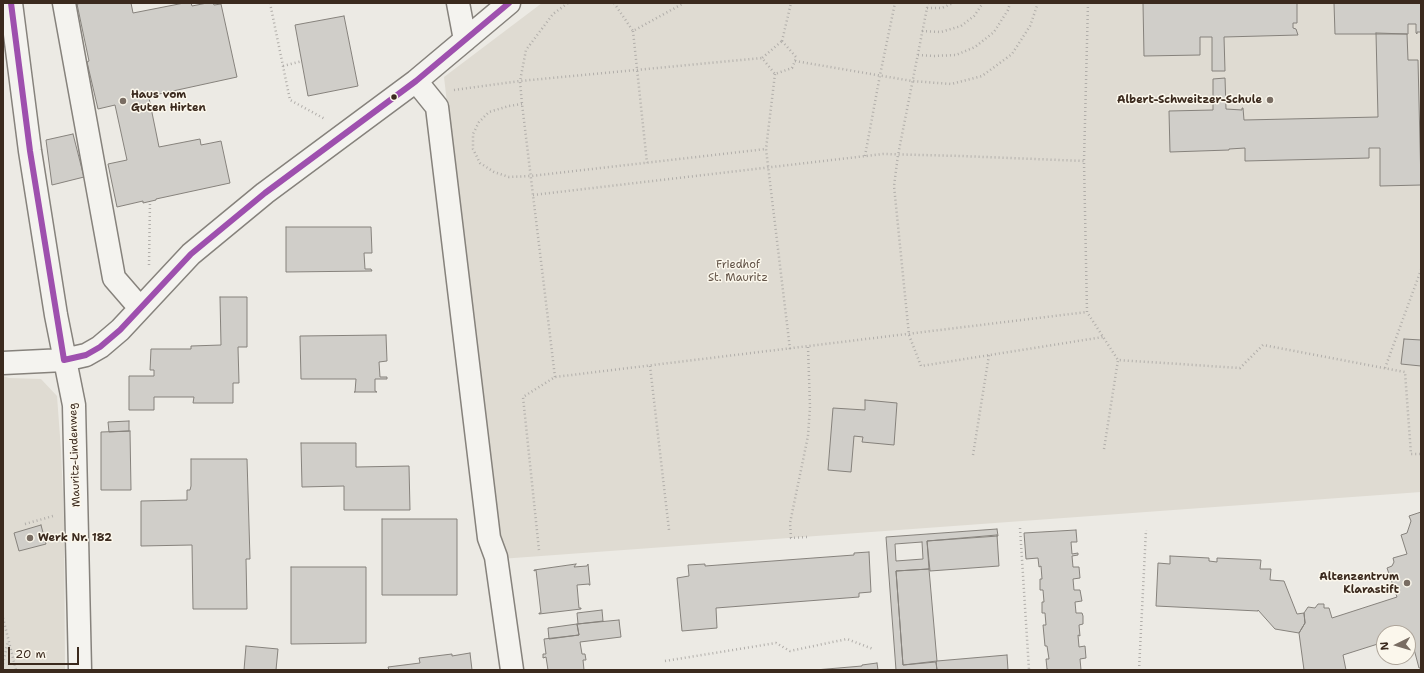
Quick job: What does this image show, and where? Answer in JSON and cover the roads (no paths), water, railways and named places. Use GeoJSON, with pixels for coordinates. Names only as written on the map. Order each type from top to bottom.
{"type":"FeatureCollection","features":[{"type":"Feature","properties":{"kind":"street","name":"Mauritz-Lindenweg"},"geometry":{"type":"LineString","coordinates":[[11,3],[30,151],[64,360],[74,405],[80,670]]}},
{"type":"Feature","properties":{"kind":"street"},"geometry":{"type":"LineString","coordinates":[[64,3],[114,278],[140,308]]}},
{"type":"Feature","properties":{"kind":"street"},"geometry":{"type":"LineString","coordinates":[[458,3],[464,40]]}},
{"type":"Feature","properties":{"kind":"street"},"geometry":{"type":"LineString","coordinates":[[3,363],[64,360],[86,355],[100,347],[120,330],[191,254],[265,193],[416,81],[509,3]]}},
{"type":"Feature","properties":{"kind":"street"},"geometry":{"type":"LineString","coordinates":[[416,81],[436,107],[489,538],[496,557],[512,670]]}},
{"type":"Feature","properties":{"kind":"place","name":"Albert-Schweitzer-Schule"},"geometry":{"type":"Point","coordinates":[1270,100]}},
{"type":"Feature","properties":{"kind":"place","name":"Haus vom Guten Hirten"},"geometry":{"type":"Point","coordinates":[123,101]}},
{"type":"Feature","properties":{"kind":"place","name":"Werk Nr. 182"},"geometry":{"type":"Point","coordinates":[30,538]}},
{"type":"Feature","properties":{"kind":"place","name":"Altenzentrum Klarastift"},"geometry":{"type":"Point","coordinates":[1407,583]}},
{"type":"Feature","properties":{"kind":"park label","name":"Friedhof St. Mauritz"},"geometry":{"type":"Point","coordinates":[738,271]}}]}
